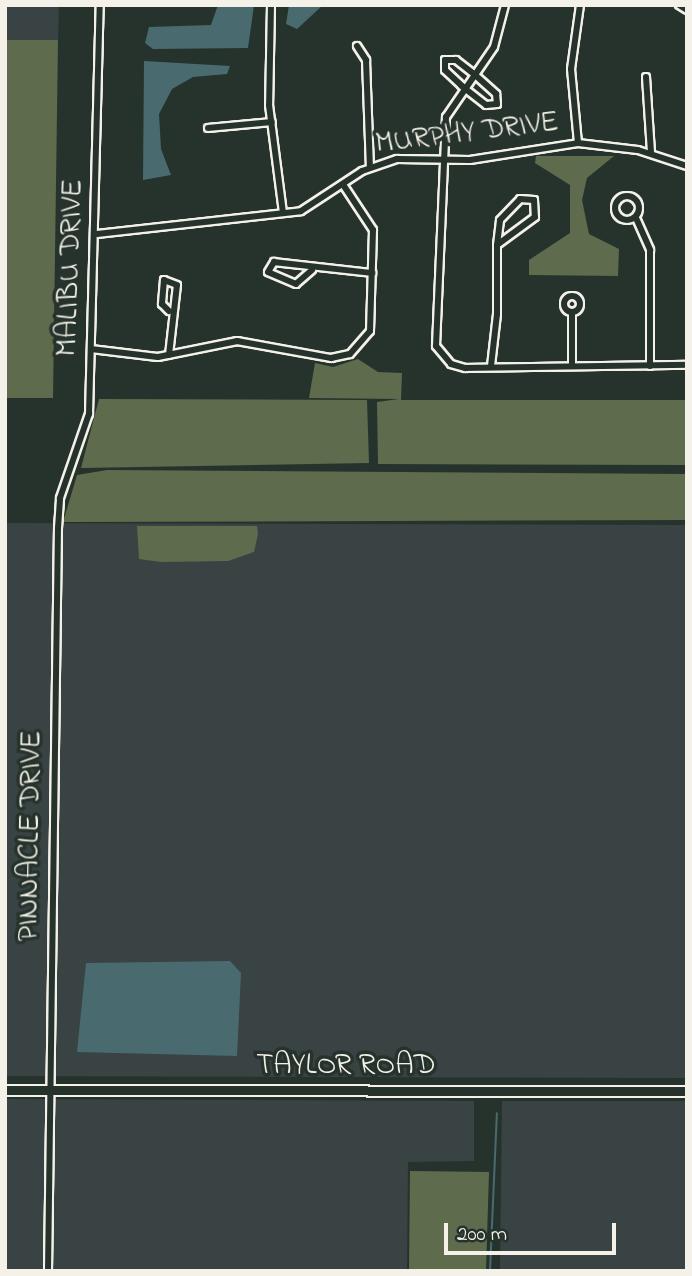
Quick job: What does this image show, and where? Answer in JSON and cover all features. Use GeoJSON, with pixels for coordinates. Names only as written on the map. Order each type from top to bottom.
{"type":"FeatureCollection","features":[{"type":"Feature","properties":{"kind":"street","name":"MALIBU DRIVE"},"geometry":{"type":"LineString","coordinates":[[58,527],[60,498],[89,414],[97,234],[100,5]]}},
{"type":"Feature","properties":{"kind":"street"},"geometry":{"type":"LineString","coordinates":[[271,5],[272,122],[283,213]]}},
{"type":"Feature","properties":{"kind":"street"},"geometry":{"type":"LineString","coordinates":[[505,5],[494,47],[462,86],[446,117],[442,160],[436,346],[451,364],[687,365]]}},
{"type":"Feature","properties":{"kind":"street"},"geometry":{"type":"LineString","coordinates":[[578,142],[571,69],[580,5]]}},
{"type":"Feature","properties":{"kind":"street"},"geometry":{"type":"LineString","coordinates":[[679,5],[687,10]]}},
{"type":"Feature","properties":{"kind":"street"},"geometry":{"type":"LineString","coordinates":[[357,46],[366,60],[370,167]]}},
{"type":"Feature","properties":{"kind":"street"},"geometry":{"type":"LineString","coordinates":[[444,60],[456,60],[474,74],[496,94],[497,104],[486,106],[462,86],[445,70],[444,60]]}},
{"type":"Feature","properties":{"kind":"street"},"geometry":{"type":"LineString","coordinates":[[646,78],[650,153]]}},
{"type":"Feature","properties":{"kind":"street"},"geometry":{"type":"LineString","coordinates":[[208,128],[272,122]]}},
{"type":"Feature","properties":{"kind":"street","name":"MURPHY DRIVE"},"geometry":{"type":"LineString","coordinates":[[97,234],[283,213],[313,207],[370,167],[397,159],[442,160],[578,142],[650,153],[687,166]]}},
{"type":"Feature","properties":{"kind":"street"},"geometry":{"type":"LineString","coordinates":[[91,349],[169,355],[237,341],[331,358],[350,354],[370,331],[372,273],[370,219],[344,186]]}},
{"type":"Feature","properties":{"kind":"street"},"geometry":{"type":"LineString","coordinates":[[491,366],[497,245],[508,208],[523,197],[534,200],[535,217],[497,245]]}},
{"type":"Feature","properties":{"kind":"street"},"geometry":{"type":"LineString","coordinates":[[636,218],[650,250],[650,366]]}},
{"type":"Feature","properties":{"kind":"street"},"geometry":{"type":"LineString","coordinates":[[312,270],[296,284],[268,272],[274,262],[312,270],[372,273]]}},
{"type":"Feature","properties":{"kind":"street"},"geometry":{"type":"LineString","coordinates":[[169,311],[162,303],[164,280],[177,285],[169,311],[169,355]]}},
{"type":"Feature","properties":{"kind":"street"},"geometry":{"type":"LineString","coordinates":[[572,312],[572,363]]}},
{"type":"Feature","properties":{"kind":"street","name":"PINNACLE DRIVE"},"geometry":{"type":"LineString","coordinates":[[48,1271],[48,1090],[58,527]]}},
{"type":"Feature","properties":{"kind":"street","name":"TAYLOR ROAD"},"geometry":{"type":"LineString","coordinates":[[5,1090],[687,1091]]}},
{"type":"Feature","properties":{"kind":"shaded area"},"geometry":{"type":"Polygon","coordinates":[[[5,5],[59,5],[58,40],[5,40],[5,5]]]}},
{"type":"Feature","properties":{"kind":"shaded area"},"geometry":{"type":"Polygon","coordinates":[[[5,523],[687,525],[687,1078],[5,1076],[5,523]]]}},
{"type":"Feature","properties":{"kind":"shaded area"},"geometry":{"type":"Polygon","coordinates":[[[5,1099],[474,1101],[474,1161],[408,1162],[407,1271],[5,1271],[5,1099]]]}},
{"type":"Feature","properties":{"kind":"shaded area"},"geometry":{"type":"Polygon","coordinates":[[[502,1101],[687,1101],[687,1271],[500,1271],[502,1101]]]}},
{"type":"Feature","properties":{"kind":"green space"},"geometry":{"type":"Polygon","coordinates":[[[5,40],[58,40],[53,398],[5,398],[5,40]]]}},
{"type":"Feature","properties":{"kind":"green space"},"geometry":{"type":"Polygon","coordinates":[[[536,156],[614,156],[587,178],[582,200],[589,234],[619,249],[618,276],[529,275],[529,260],[570,233],[570,185],[535,163],[536,156]]]}},
{"type":"Feature","properties":{"kind":"green space"},"geometry":{"type":"Polygon","coordinates":[[[358,359],[378,372],[402,373],[401,400],[687,400],[687,465],[378,464],[377,402],[399,399],[309,398],[315,363],[333,367],[358,359]]]}},
{"type":"Feature","properties":{"kind":"green space"},"geometry":{"type":"Polygon","coordinates":[[[99,399],[367,400],[369,463],[81,468],[99,399]]]}},
{"type":"Feature","properties":{"kind":"green space"},"geometry":{"type":"Polygon","coordinates":[[[107,470],[687,474],[687,520],[63,522],[77,475],[107,470]]]}},
{"type":"Feature","properties":{"kind":"green space"},"geometry":{"type":"Polygon","coordinates":[[[137,526],[257,526],[258,534],[254,552],[228,561],[161,562],[139,559],[137,526]]]}},
{"type":"Feature","properties":{"kind":"green space"},"geometry":{"type":"Polygon","coordinates":[[[410,1171],[489,1172],[486,1271],[409,1271],[410,1171]]]}},
{"type":"Feature","properties":{"kind":"water"},"geometry":{"type":"Polygon","coordinates":[[[218,5],[254,5],[248,48],[153,49],[145,43],[149,27],[211,25],[218,5]]]}},
{"type":"Feature","properties":{"kind":"water"},"geometry":{"type":"Polygon","coordinates":[[[289,5],[323,5],[297,29],[286,24],[289,5]]]}},
{"type":"Feature","properties":{"kind":"water"},"geometry":{"type":"Polygon","coordinates":[[[144,61],[230,66],[227,74],[193,77],[172,89],[159,114],[161,149],[171,175],[143,180],[144,61]]]}},
{"type":"Feature","properties":{"kind":"water"},"geometry":{"type":"Polygon","coordinates":[[[230,961],[241,973],[237,1056],[77,1052],[86,963],[230,961]]]}},
{"type":"Feature","properties":{"kind":"waterway"},"geometry":{"type":"LineString","coordinates":[[490,1271],[497,1113]]}}]}
